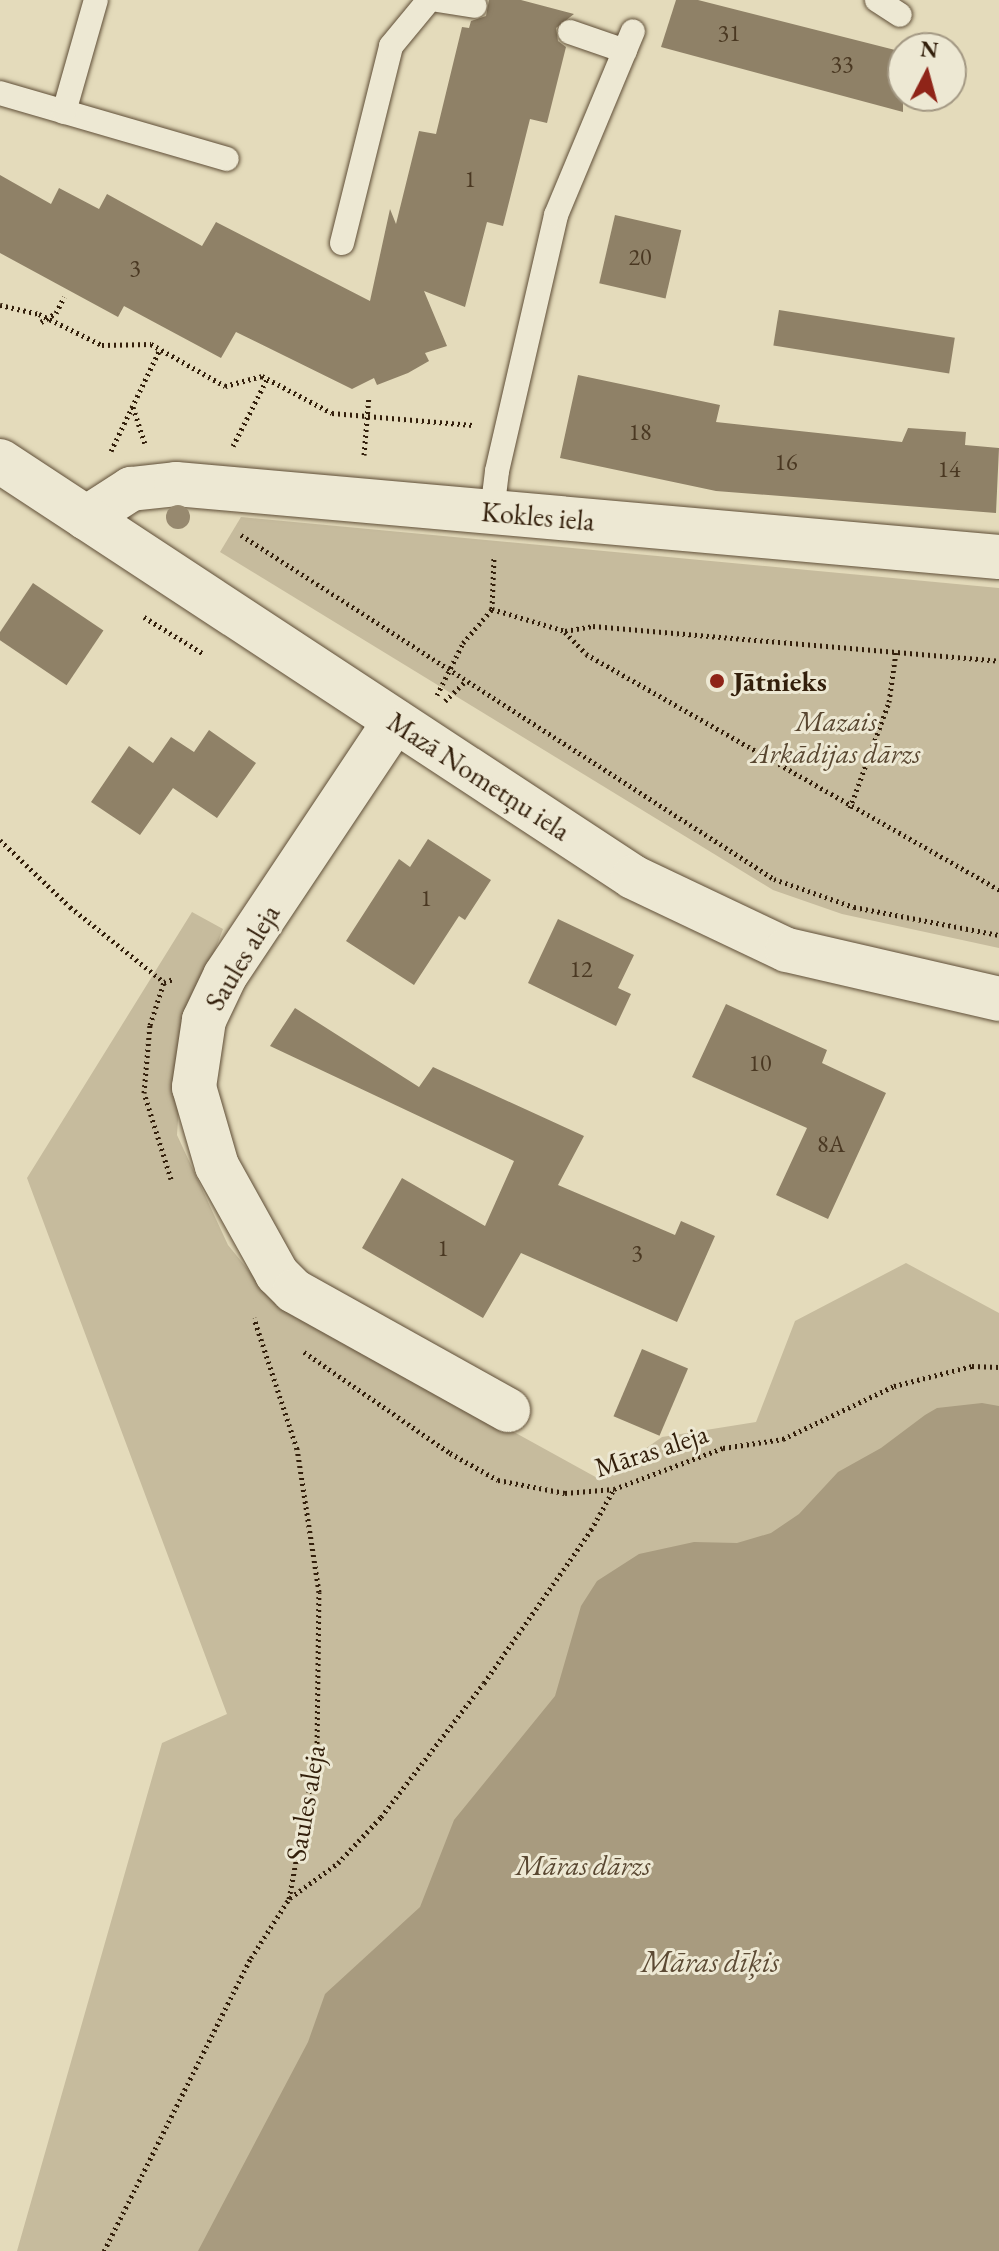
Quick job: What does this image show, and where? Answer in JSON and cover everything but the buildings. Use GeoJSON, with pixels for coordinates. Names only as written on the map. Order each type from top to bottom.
{"type":"FeatureCollection","features":[{"type":"Feature","properties":{"kind":"street","name":"Mazā Nometņu iela"},"geometry":{"type":"LineString","coordinates":[[0,461],[633,877],[717,920],[787,950],[858,970],[999,999]]}},
{"type":"Feature","properties":{"kind":"street","name":"Kokles iela"},"geometry":{"type":"LineString","coordinates":[[86,518],[131,489],[176,484],[999,557]]}},
{"type":"Feature","properties":{"kind":"street","name":"Saules aleja"},"geometry":{"type":"LineString","coordinates":[[395,721],[225,976],[204,1020],[194,1087],[217,1166],[277,1274],[294,1291],[508,1410]]}},
{"type":"Feature","properties":{"kind":"lane"},"geometry":{"type":"LineString","coordinates":[[64,112],[96,0]]}},
{"type":"Feature","properties":{"kind":"lane"},"geometry":{"type":"LineString","coordinates":[[342,243],[391,46],[429,0]]}},
{"type":"Feature","properties":{"kind":"lane"},"geometry":{"type":"LineString","coordinates":[[438,0],[475,6]]}},
{"type":"Feature","properties":{"kind":"lane"},"geometry":{"type":"LineString","coordinates":[[877,0],[900,15]]}},
{"type":"Feature","properties":{"kind":"lane"},"geometry":{"type":"LineString","coordinates":[[492,512],[506,428],[556,215],[629,41],[570,32]]}},
{"type":"Feature","properties":{"kind":"lane"},"geometry":{"type":"LineString","coordinates":[[0,93],[227,159]]}},
{"type":"Feature","properties":{"kind":"path"},"geometry":{"type":"LineString","coordinates":[[41,322],[48,318],[64,297]]}},
{"type":"Feature","properties":{"kind":"path"},"geometry":{"type":"LineString","coordinates":[[0,305],[48,318],[102,345],[151,344],[225,386],[267,379],[332,413],[506,428]]}},
{"type":"Feature","properties":{"kind":"path"},"geometry":{"type":"LineString","coordinates":[[111,454],[111,442],[133,407],[160,349]]}},
{"type":"Feature","properties":{"kind":"path"},"geometry":{"type":"LineString","coordinates":[[231,449],[267,379]]}},
{"type":"Feature","properties":{"kind":"path"},"geometry":{"type":"LineString","coordinates":[[364,460],[369,396]]}},
{"type":"Feature","properties":{"kind":"path"},"geometry":{"type":"LineString","coordinates":[[133,407],[149,457]]}},
{"type":"Feature","properties":{"kind":"path"},"geometry":{"type":"LineString","coordinates":[[230,524],[249,544],[774,879],[854,907],[999,935]]}},
{"type":"Feature","properties":{"kind":"path"},"geometry":{"type":"LineString","coordinates":[[440,691],[463,643],[492,609],[565,631],[593,626],[999,661]]}},
{"type":"Feature","properties":{"kind":"path"},"geometry":{"type":"LineString","coordinates":[[565,631],[586,654],[850,808],[999,890]]}},
{"type":"Feature","properties":{"kind":"path"},"geometry":{"type":"LineString","coordinates":[[850,808],[889,702],[896,652]]}},
{"type":"Feature","properties":{"kind":"path"},"geometry":{"type":"LineString","coordinates":[[0,840],[70,907],[164,982]]}},
{"type":"Feature","properties":{"kind":"path","name":"Saules aleja"},"geometry":{"type":"LineString","coordinates":[[104,2251],[251,1958],[289,1899],[317,1749],[319,1592],[297,1449],[254,1318],[267,1327]]}},
{"type":"Feature","properties":{"kind":"path","name":"Māras aleja"},"geometry":{"type":"LineString","coordinates":[[293,1345],[450,1453],[498,1480],[565,1493],[614,1489],[723,1448],[783,1439],[894,1386],[972,1366],[999,1367]]}},
{"type":"Feature","properties":{"kind":"path"},"geometry":{"type":"LineString","coordinates":[[289,1899],[338,1863],[381,1817],[484,1683],[591,1530],[614,1489]]}},
{"type":"Feature","properties":{"kind":"green space","name":"Mazais Arkādijas dārzs"},"geometry":{"type":"Polygon","coordinates":[[[241,517],[999,588],[999,948],[842,914],[773,890],[220,552],[241,517]]]}},
{"type":"Feature","properties":{"kind":"green space","name":"Māras dārzs"},"geometry":{"type":"Polygon","coordinates":[[[192,912],[223,929],[184,1032],[177,1135],[228,1245],[271,1298],[601,1480],[662,1437],[756,1422],[795,1321],[906,1263],[999,1313],[999,2251],[17,2251],[162,1743],[227,1714],[27,1178],[192,912]]]}},
{"type":"Feature","properties":{"kind":"water","name":"Māras dīķis"},"geometry":{"type":"Polygon","coordinates":[[[982,1403],[999,1406],[999,2251],[198,2251],[308,2042],[325,1994],[420,1907],[454,1820],[555,1696],[581,1606],[597,1581],[639,1554],[694,1542],[737,1543],[771,1533],[799,1514],[838,1472],[881,1448],[925,1415],[937,1408],[982,1403]]]}},
{"type":"Feature","properties":{"kind":"place","name":"Jātnieks"},"geometry":{"type":"Point","coordinates":[717,681]}}]}
